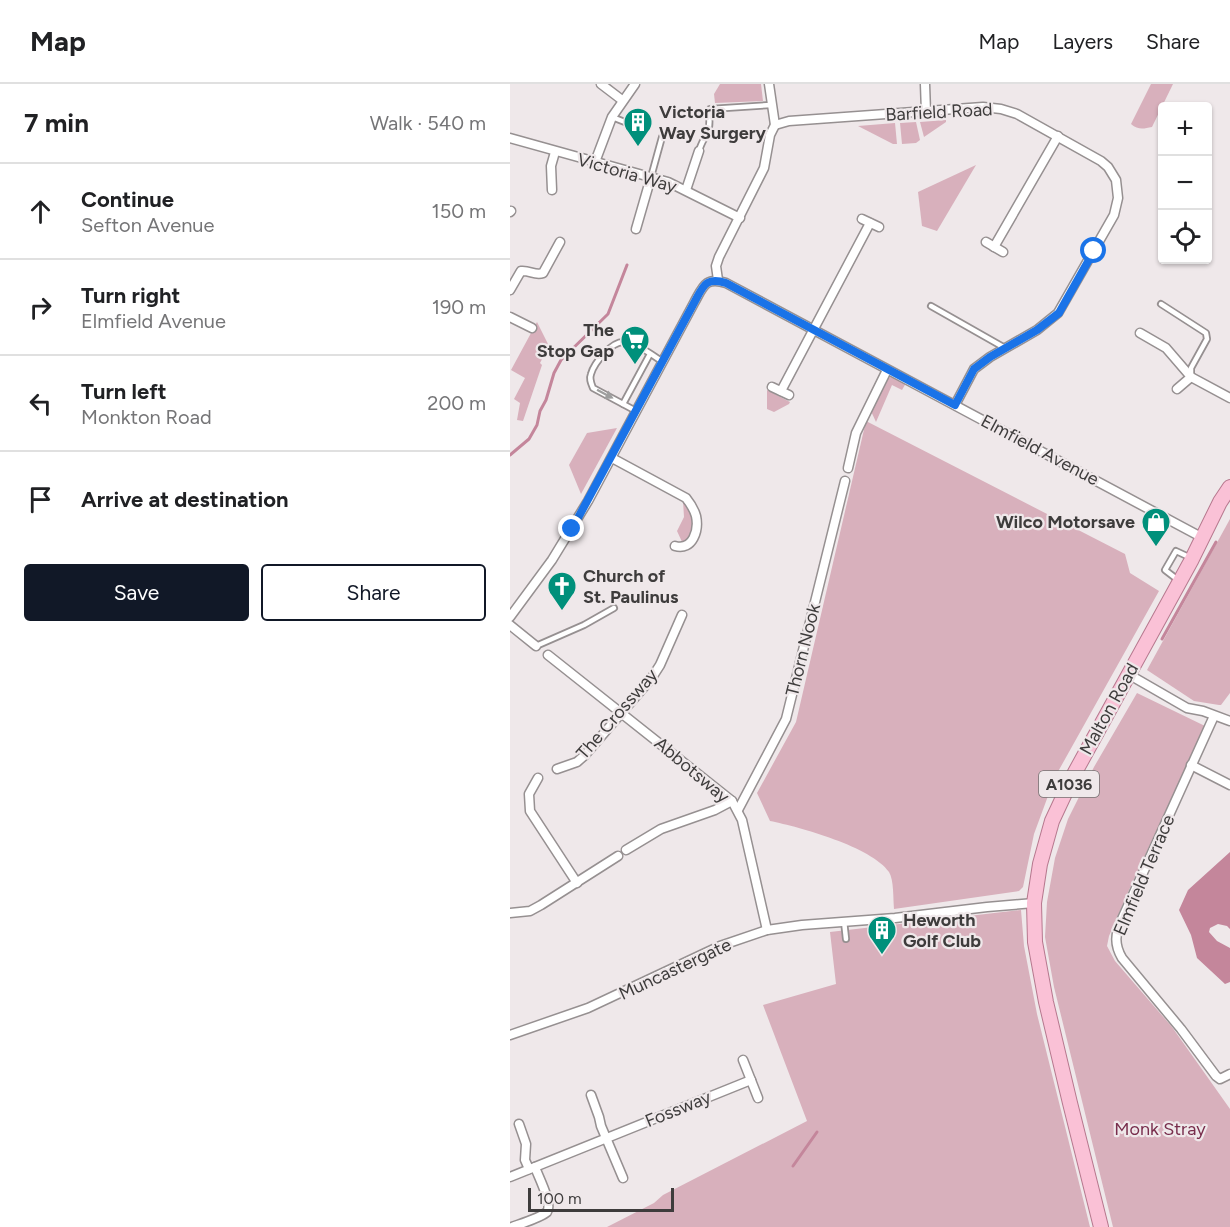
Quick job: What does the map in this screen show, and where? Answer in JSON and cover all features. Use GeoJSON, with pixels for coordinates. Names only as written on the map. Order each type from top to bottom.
{"type":"FeatureCollection","features":[{"type":"Feature","properties":{"kind":"main road","name":"Malton Road"},"geometry":{"type":"LineString","coordinates":[[1101,1227],[1046,1002],[1035,942],[1034,903],[1041,858],[1052,821],[1072,776],[1230,487]]}},
{"type":"Feature","properties":{"kind":"street"},"geometry":{"type":"LineString","coordinates":[[601,84],[622,100]]}},
{"type":"Feature","properties":{"kind":"street"},"geometry":{"type":"LineString","coordinates":[[595,162],[612,117],[635,84]]}},
{"type":"Feature","properties":{"kind":"street"},"geometry":{"type":"LineString","coordinates":[[510,617],[572,529],[705,284],[718,280],[716,266],[761,177],[770,135],[775,125],[769,84]]}},
{"type":"Feature","properties":{"kind":"street"},"geometry":{"type":"LineString","coordinates":[[925,84],[926,111]]}},
{"type":"Feature","properties":{"kind":"street","name":"Barfield Road"},"geometry":{"type":"LineString","coordinates":[[775,125],[789,121],[926,111],[983,107],[1001,109],[1017,114],[1058,136],[1108,167],[1116,180],[1119,198],[1114,215],[1059,313],[1037,330],[1005,348]]}},
{"type":"Feature","properties":{"kind":"street"},"geometry":{"type":"LineString","coordinates":[[1003,252],[990,245],[1058,136]]}},
{"type":"Feature","properties":{"kind":"street","name":"Victoria Way"},"geometry":{"type":"LineString","coordinates":[[510,138],[651,177],[686,190],[740,218]]}},
{"type":"Feature","properties":{"kind":"street"},"geometry":{"type":"LineString","coordinates":[[686,190],[699,151]]}},
{"type":"Feature","properties":{"kind":"street"},"geometry":{"type":"LineString","coordinates":[[552,190],[551,166],[555,152]]}},
{"type":"Feature","properties":{"kind":"street"},"geometry":{"type":"LineString","coordinates":[[636,228],[651,177]]}},
{"type":"Feature","properties":{"kind":"street"},"geometry":{"type":"LineString","coordinates":[[772,387],[785,393],[866,221],[879,227]]}},
{"type":"Feature","properties":{"kind":"street"},"geometry":{"type":"LineString","coordinates":[[510,290],[519,274],[525,270],[538,275],[543,273],[560,242]]}},
{"type":"Feature","properties":{"kind":"street"},"geometry":{"type":"LineString","coordinates":[[510,266],[519,274]]}},
{"type":"Feature","properties":{"kind":"street","name":"Elmfield Avenue"},"geometry":{"type":"LineString","coordinates":[[718,280],[1203,538]]}},
{"type":"Feature","properties":{"kind":"street"},"geometry":{"type":"LineString","coordinates":[[510,317],[532,328]]}},
{"type":"Feature","properties":{"kind":"street"},"geometry":{"type":"LineString","coordinates":[[1140,333],[1166,348],[1191,377],[1230,398]]}},
{"type":"Feature","properties":{"kind":"street"},"geometry":{"type":"LineString","coordinates":[[955,405],[974,369],[1005,348]]}},
{"type":"Feature","properties":{"kind":"street"},"geometry":{"type":"LineString","coordinates":[[848,468],[852,444],[868,415],[887,370]]}},
{"type":"Feature","properties":{"kind":"street"},"geometry":{"type":"LineString","coordinates":[[1177,389],[1191,377]]}},
{"type":"Feature","properties":{"kind":"street"},"geometry":{"type":"LineString","coordinates":[[612,458],[686,498],[690,503],[696,518],[694,537],[691,544],[687,546],[682,548],[675,546]]}},
{"type":"Feature","properties":{"kind":"street","name":"Thorn Nook"},"geometry":{"type":"LineString","coordinates":[[738,810],[786,719],[845,481]]}},
{"type":"Feature","properties":{"kind":"street","name":"The Crossway"},"geometry":{"type":"LineString","coordinates":[[557,770],[577,762],[585,755],[651,679],[660,665],[681,615]]}},
{"type":"Feature","properties":{"kind":"street"},"geometry":{"type":"LineString","coordinates":[[510,626],[536,646]]}},
{"type":"Feature","properties":{"kind":"street","name":"Abbotsway"},"geometry":{"type":"LineString","coordinates":[[548,655],[732,801],[738,810],[767,930]]}},
{"type":"Feature","properties":{"kind":"street"},"geometry":{"type":"LineString","coordinates":[[1128,674],[1187,708],[1230,721]]}},
{"type":"Feature","properties":{"kind":"street","name":"Elmfield Terrace"},"geometry":{"type":"LineString","coordinates":[[1214,716],[1117,929],[1116,945],[1130,970],[1181,1029],[1216,1076],[1220,1079],[1230,1074]]}},
{"type":"Feature","properties":{"kind":"street"},"geometry":{"type":"LineString","coordinates":[[1191,765],[1230,785]]}},
{"type":"Feature","properties":{"kind":"street"},"geometry":{"type":"LineString","coordinates":[[538,778],[529,794],[530,811],[577,883]]}},
{"type":"Feature","properties":{"kind":"street"},"geometry":{"type":"LineString","coordinates":[[510,913],[530,910],[541,905],[661,829],[716,810],[732,801]]}},
{"type":"Feature","properties":{"kind":"street","name":"Muncastergate"},"geometry":{"type":"LineString","coordinates":[[510,1035],[605,1001],[720,946],[767,930],[1034,903]]}},
{"type":"Feature","properties":{"kind":"street"},"geometry":{"type":"LineString","coordinates":[[743,1060],[758,1098]]}},
{"type":"Feature","properties":{"kind":"street","name":"Fossway"},"geometry":{"type":"LineString","coordinates":[[510,1177],[751,1080]]}},
{"type":"Feature","properties":{"kind":"street"},"geometry":{"type":"LineString","coordinates":[[591,1095],[623,1178]]}},
{"type":"Feature","properties":{"kind":"street"},"geometry":{"type":"LineString","coordinates":[[512,1227],[545,1214],[549,1208],[549,1201],[524,1155],[526,1144],[519,1124]]}},
{"type":"Feature","properties":{"kind":"lane"},"geometry":{"type":"LineString","coordinates":[[699,151],[710,128],[708,115],[710,109],[771,105]]}},
{"type":"Feature","properties":{"kind":"lane"},"geometry":{"type":"LineString","coordinates":[[612,117],[635,126]]}},
{"type":"Feature","properties":{"kind":"lane"},"geometry":{"type":"LineString","coordinates":[[651,177],[662,137]]}},
{"type":"Feature","properties":{"kind":"lane"},"geometry":{"type":"LineString","coordinates":[[1161,304],[1206,333],[1207,339],[1191,368],[1191,377]]}},
{"type":"Feature","properties":{"kind":"lane"},"geometry":{"type":"LineString","coordinates":[[931,306],[1005,348]]}},
{"type":"Feature","properties":{"kind":"lane"},"geometry":{"type":"LineString","coordinates":[[637,412],[593,388],[590,382],[592,371],[609,347],[615,343],[628,343],[663,362]]}},
{"type":"Feature","properties":{"kind":"lane"},"geometry":{"type":"LineString","coordinates":[[623,404],[650,354]]}},
{"type":"Feature","properties":{"kind":"lane"},"geometry":{"type":"LineString","coordinates":[[536,646],[584,625],[614,608]]}},
{"type":"Feature","properties":{"kind":"lane"},"geometry":{"type":"LineString","coordinates":[[844,921],[846,939]]}},
{"type":"Feature","properties":{"kind":"green space"},"geometry":{"type":"Polygon","coordinates":[[[720,84],[761,84],[763,101],[715,103],[714,94],[720,84]]]}},
{"type":"Feature","properties":{"kind":"green space"},"geometry":{"type":"Polygon","coordinates":[[[1151,84],[1173,84],[1164,102],[1158,102],[1158,115],[1152,127],[1143,129],[1131,124],[1151,84]]]}},
{"type":"Feature","properties":{"kind":"green space"},"geometry":{"type":"Polygon","coordinates":[[[946,120],[946,122],[924,137],[920,122],[946,120]]]}},
{"type":"Feature","properties":{"kind":"green space"},"geometry":{"type":"Polygon","coordinates":[[[916,122],[920,140],[916,143],[902,144],[900,123],[916,122]]]}},
{"type":"Feature","properties":{"kind":"green space"},"geometry":{"type":"Polygon","coordinates":[[[895,123],[897,144],[858,126],[895,123]]]}},
{"type":"Feature","properties":{"kind":"green space"},"geometry":{"type":"Polygon","coordinates":[[[976,165],[937,231],[922,226],[918,192],[976,165]]]}},
{"type":"Feature","properties":{"kind":"green space"},"geometry":{"type":"Polygon","coordinates":[[[537,322],[549,346],[540,363],[542,365],[523,421],[517,420],[520,403],[514,399],[525,378],[511,370],[537,322]]]}},
{"type":"Feature","properties":{"kind":"green space"},"geometry":{"type":"Polygon","coordinates":[[[891,377],[906,383],[902,390],[892,385],[876,422],[870,409],[887,378],[891,377]]]}},
{"type":"Feature","properties":{"kind":"green space"},"geometry":{"type":"Polygon","coordinates":[[[767,390],[790,402],[789,404],[774,412],[767,409],[767,390]]]}},
{"type":"Feature","properties":{"kind":"green space"},"geometry":{"type":"Polygon","coordinates":[[[866,421],[1125,554],[1130,573],[1159,591],[1055,777],[1034,834],[1023,887],[1019,891],[894,909],[891,875],[880,863],[852,846],[834,839],[770,821],[757,793],[796,722],[866,421]]]}},
{"type":"Feature","properties":{"kind":"green space"},"geometry":{"type":"Polygon","coordinates":[[[617,428],[581,494],[569,465],[587,433],[617,428]]]}},
{"type":"Feature","properties":{"kind":"green space"},"geometry":{"type":"Polygon","coordinates":[[[683,501],[690,511],[693,528],[683,544],[677,531],[684,517],[683,501]]]}},
{"type":"Feature","properties":{"kind":"green space"},"geometry":{"type":"Polygon","coordinates":[[[1230,519],[1230,693],[1219,705],[1194,701],[1147,670],[1230,519]]]}},
{"type":"Feature","properties":{"kind":"green space","name":"Monk Stray"},"geometry":{"type":"Polygon","coordinates":[[[1137,693],[1205,726],[1129,890],[1107,946],[1115,961],[1172,1027],[1230,1109],[1230,1227],[1113,1227],[1054,987],[1045,937],[1047,902],[1055,858],[1068,819],[1094,767],[1137,693]]]}},
{"type":"Feature","properties":{"kind":"green space"},"geometry":{"type":"Polygon","coordinates":[[[1021,910],[1024,946],[1037,1014],[1090,1227],[607,1227],[654,1203],[663,1195],[807,1121],[763,1005],[836,984],[830,932],[1021,910]]]}},
{"type":"Feature","properties":{"kind":"shaded area"},"geometry":{"type":"Polygon","coordinates":[[[1230,852],[1230,929],[1218,924],[1210,928],[1209,932],[1217,941],[1230,948],[1230,982],[1225,984],[1197,958],[1191,935],[1179,910],[1188,890],[1230,852]]]}},
{"type":"Feature","properties":{"kind":"waterway"},"geometry":{"type":"LineString","coordinates":[[510,455],[529,439],[537,425],[554,373],[561,360],[608,314],[627,265]]}},
{"type":"Feature","properties":{"kind":"waterway"},"geometry":{"type":"LineString","coordinates":[[1162,639],[1216,542]]}},
{"type":"Feature","properties":{"kind":"waterway"},"geometry":{"type":"LineString","coordinates":[[793,1166],[817,1132]]}},
{"type":"Feature","properties":{"kind":"place","name":"Victoria Way Surgery"},"geometry":{"type":"Point","coordinates":[638,148]}},
{"type":"Feature","properties":{"kind":"place","name":"The Stop Gap"},"geometry":{"type":"Point","coordinates":[635,366]}},
{"type":"Feature","properties":{"kind":"place","name":"Wilco Motorsave"},"geometry":{"type":"Point","coordinates":[1156,548]}},
{"type":"Feature","properties":{"kind":"place","name":"Church of St. Paulinus"},"geometry":{"type":"Point","coordinates":[562,612]}},
{"type":"Feature","properties":{"kind":"place","name":"Heworth Golf Club"},"geometry":{"type":"Point","coordinates":[882,956]}},
{"type":"Feature","properties":{"kind":"route"},"geometry":{"type":"LineString","coordinates":[[572,529],[694,303],[705,284],[710,281],[718,280],[726,283],[955,405],[974,369],[1037,330],[1059,313],[1094,251]]}}]}
